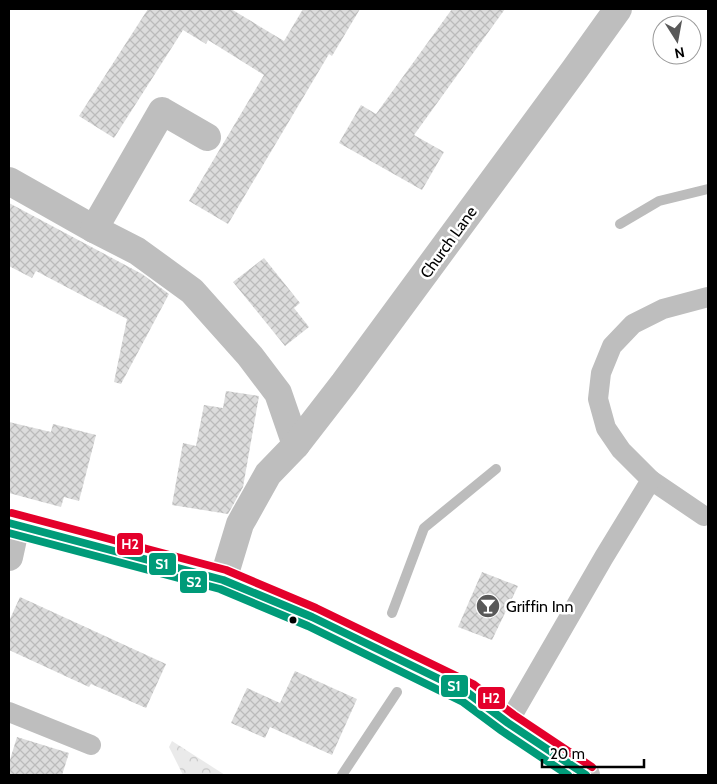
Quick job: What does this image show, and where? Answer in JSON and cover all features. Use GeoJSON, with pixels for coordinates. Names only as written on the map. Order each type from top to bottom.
{"type":"FeatureCollection","features":[{"type":"Feature","properties":{"kind":"main road"},"geometry":{"type":"LineString","coordinates":[[12,524],[223,580],[312,617],[468,693],[508,723],[586,775]]}},
{"type":"Feature","properties":{"kind":"street","name":"Church Lane"},"geometry":{"type":"LineString","coordinates":[[223,580],[240,524],[268,474],[296,445],[344,383],[618,9]]}},
{"type":"Feature","properties":{"kind":"street"},"geometry":{"type":"LineString","coordinates":[[94,229],[162,111],[207,137]]}},
{"type":"Feature","properties":{"kind":"street"},"geometry":{"type":"LineString","coordinates":[[9,181],[137,251],[192,291],[250,356],[278,393],[296,445]]}},
{"type":"Feature","properties":{"kind":"street"},"geometry":{"type":"LineString","coordinates":[[9,556],[12,524]]}},
{"type":"Feature","properties":{"kind":"lane"},"geometry":{"type":"LineString","coordinates":[[704,516],[651,480],[621,450],[606,428],[598,399],[601,372],[612,346],[633,324],[663,308],[708,297]]}},
{"type":"Feature","properties":{"kind":"lane"},"geometry":{"type":"LineString","coordinates":[[508,723],[651,480]]}},
{"type":"Feature","properties":{"kind":"lane"},"geometry":{"type":"LineString","coordinates":[[9,712],[60,724],[91,745]]}},
{"type":"Feature","properties":{"kind":"green space"},"geometry":{"type":"Polygon","coordinates":[[[172,741],[225,775],[183,775],[169,747],[172,741]]]}},
{"type":"Feature","properties":{"kind":"building"},"geometry":{"type":"Polygon","coordinates":[[[148,9],[231,9],[284,41],[303,9],[360,9],[332,56],[329,54],[228,224],[189,201],[264,75],[208,40],[206,44],[183,30],[114,138],[79,116],[148,9]]]}},
{"type":"Feature","properties":{"kind":"building"},"geometry":{"type":"Polygon","coordinates":[[[452,9],[505,9],[414,135],[444,152],[422,190],[339,143],[361,105],[376,114],[452,9]]]}},
{"type":"Feature","properties":{"kind":"building"},"geometry":{"type":"Polygon","coordinates":[[[9,203],[142,274],[169,294],[121,384],[114,382],[127,319],[36,271],[32,278],[9,266],[9,203]]]}},
{"type":"Feature","properties":{"kind":"building"},"geometry":{"type":"Polygon","coordinates":[[[264,258],[300,303],[294,308],[309,327],[285,346],[233,282],[264,258]]]}},
{"type":"Feature","properties":{"kind":"building"},"geometry":{"type":"Polygon","coordinates":[[[226,391],[259,396],[243,487],[228,514],[172,505],[183,443],[196,446],[204,405],[223,408],[226,391]]]}},
{"type":"Feature","properties":{"kind":"building"},"geometry":{"type":"Polygon","coordinates":[[[9,422],[51,432],[53,424],[96,435],[79,501],[64,497],[61,507],[9,493],[9,422]]]}},
{"type":"Feature","properties":{"kind":"building","name":"Griffin Inn"},"geometry":{"type":"Polygon","coordinates":[[[482,572],[518,586],[492,640],[458,627],[482,572]]]}},
{"type":"Feature","properties":{"kind":"building"},"geometry":{"type":"Polygon","coordinates":[[[20,597],[166,664],[146,708],[91,684],[89,687],[9,650],[9,621],[20,597]]]}},
{"type":"Feature","properties":{"kind":"building"},"geometry":{"type":"Polygon","coordinates":[[[295,671],[357,699],[332,755],[270,727],[265,738],[231,723],[247,688],[280,703],[295,671]]]}},
{"type":"Feature","properties":{"kind":"building"},"geometry":{"type":"Polygon","coordinates":[[[17,737],[69,753],[62,775],[9,775],[9,763],[17,737]]]}},
{"type":"Feature","properties":{"kind":"waterway"},"geometry":{"type":"LineString","coordinates":[[620,224],[659,201],[708,189]]}},
{"type":"Feature","properties":{"kind":"waterway"},"geometry":{"type":"LineString","coordinates":[[392,613],[424,528],[496,469]]}},
{"type":"Feature","properties":{"kind":"waterway"},"geometry":{"type":"LineString","coordinates":[[342,775],[397,692]]}},
{"type":"Feature","properties":{"kind":"transit line","name":"H2"},"geometry":{"type":"LineString","coordinates":[[12,513],[226,570],[316,608],[473,684],[514,715],[592,767]]}},
{"type":"Feature","properties":{"kind":"transit line","name":"S1"},"geometry":{"type":"LineString","coordinates":[[9,523],[223,580],[312,617],[468,693],[508,723],[586,775]]}},
{"type":"Feature","properties":{"kind":"transit line","name":"S2"},"geometry":{"type":"LineString","coordinates":[[9,533],[220,589],[308,626],[463,702],[502,731],[568,775]]}},
{"type":"Feature","properties":{"kind":"place","name":"Griffin Inn"},"geometry":{"type":"Point","coordinates":[488,606]}}]}
